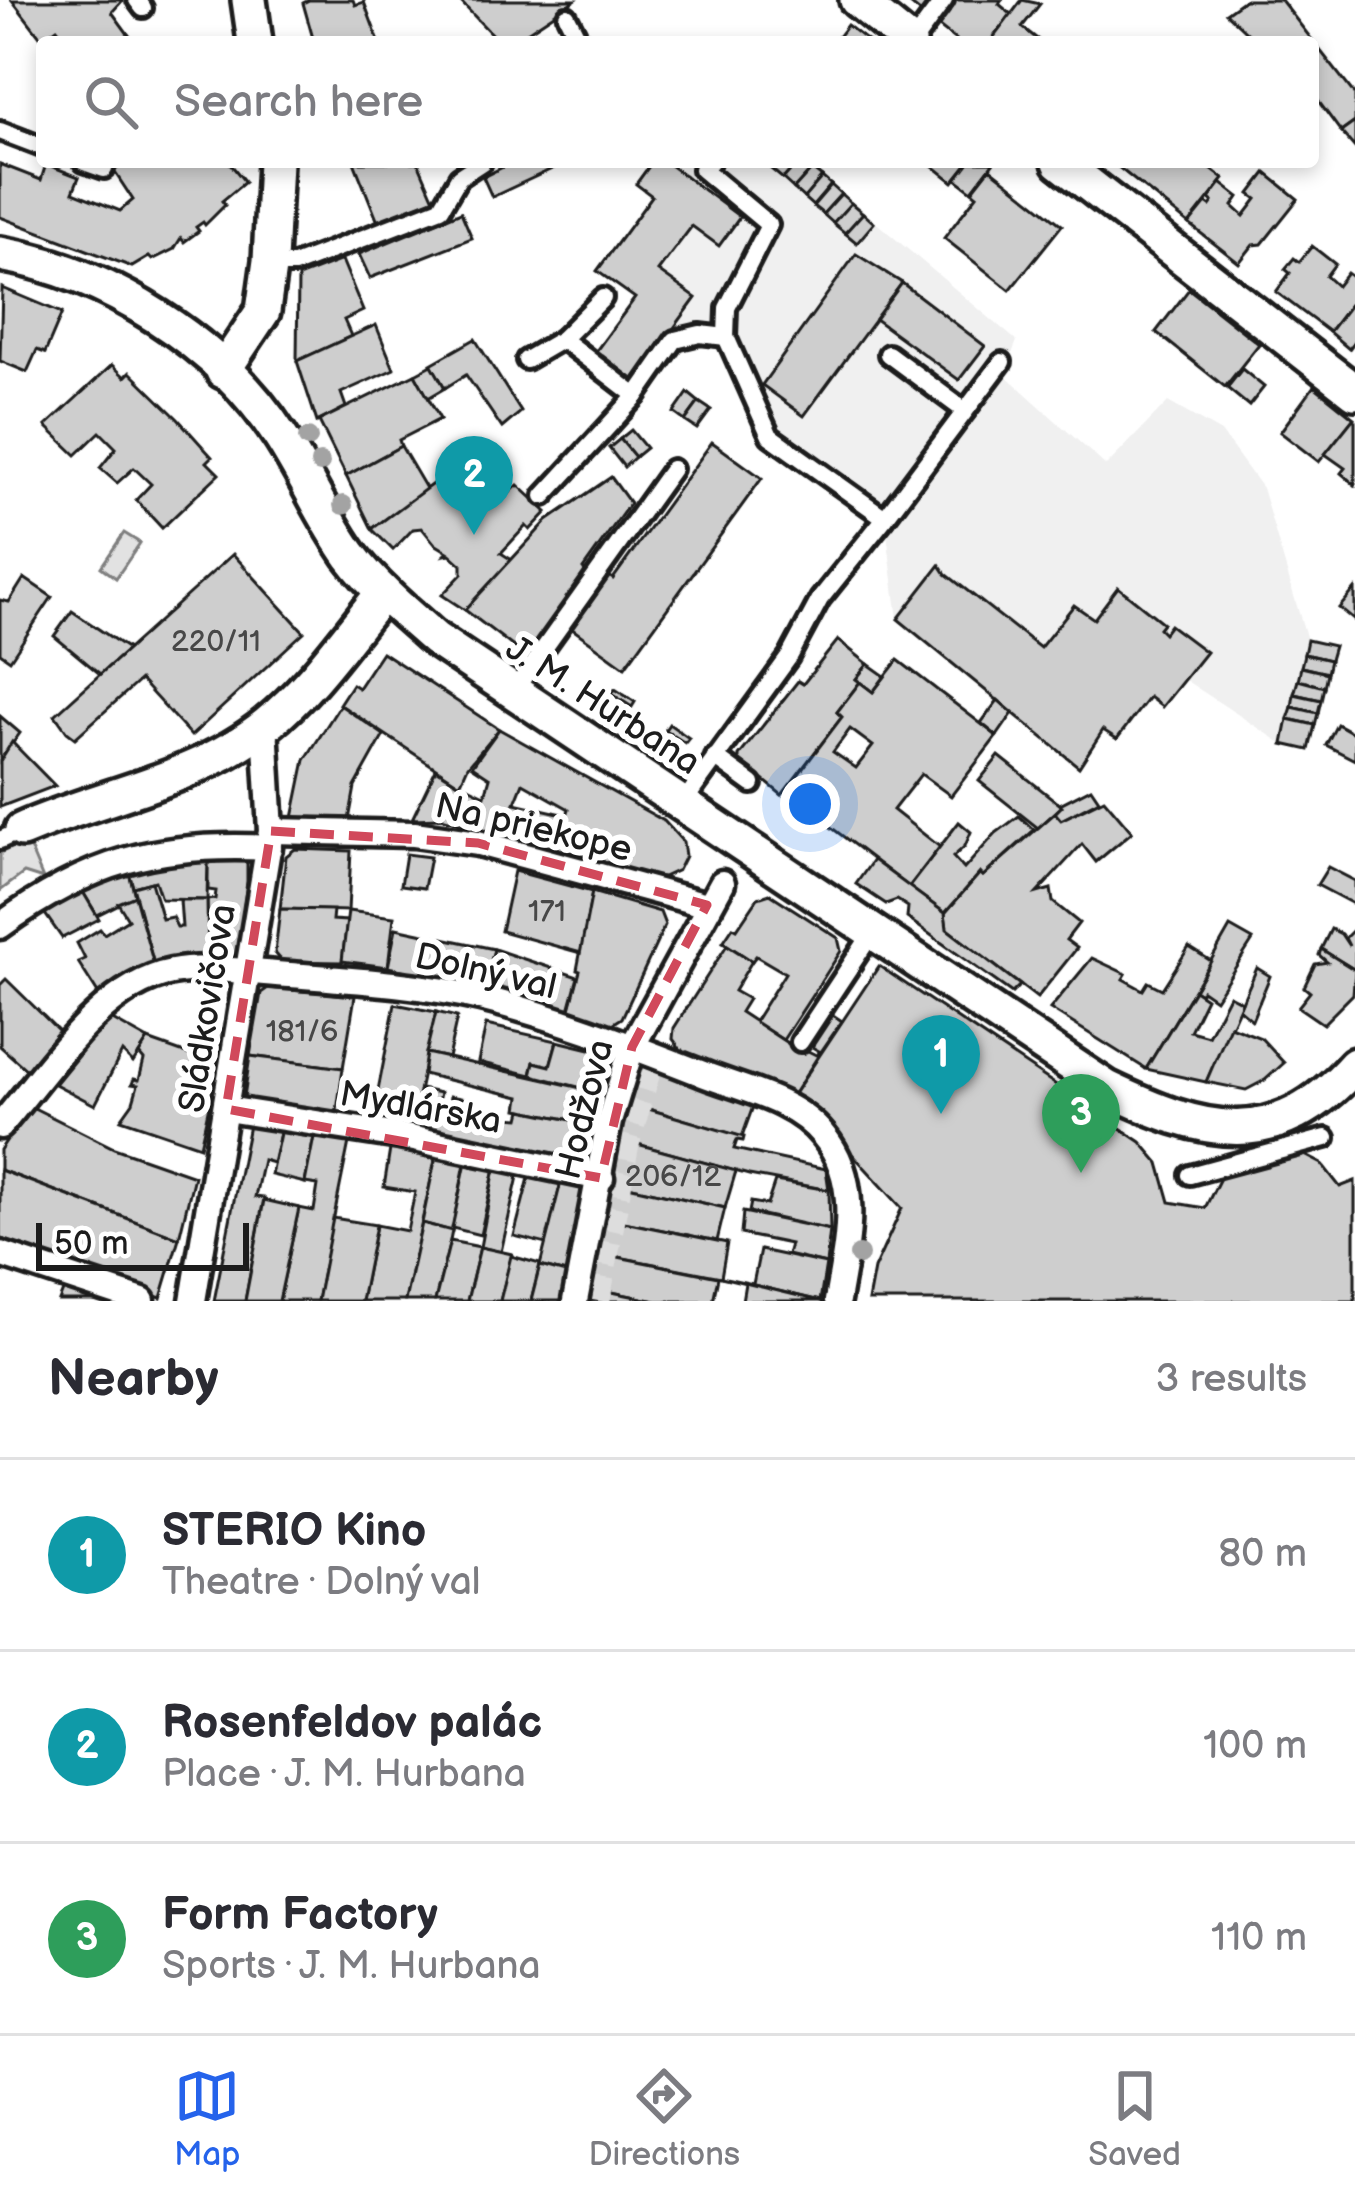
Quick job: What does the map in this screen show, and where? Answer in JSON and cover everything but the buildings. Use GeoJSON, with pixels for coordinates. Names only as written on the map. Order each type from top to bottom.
{"type":"FeatureCollection","features":[{"type":"Feature","properties":{"kind":"street"},"geometry":{"type":"LineString","coordinates":[[249,0],[254,36]]}},
{"type":"Feature","properties":{"kind":"street"},"geometry":{"type":"LineString","coordinates":[[856,0],[903,36]]}},
{"type":"Feature","properties":{"kind":"street"},"geometry":{"type":"LineString","coordinates":[[223,371],[263,311],[275,168]]}},
{"type":"Feature","properties":{"kind":"street"},"geometry":{"type":"LineString","coordinates":[[1068,168],[1355,392]]}},
{"type":"Feature","properties":{"kind":"street","name":"J. M. Hurbana"},"geometry":{"type":"LineString","coordinates":[[0,254],[97,284],[178,333],[223,371],[279,434],[351,555],[383,593],[436,639],[1107,1088],[1167,1117],[1211,1127],[1249,1128],[1282,1118],[1328,1092],[1355,1065]]}},
{"type":"Feature","properties":{"kind":"street"},"geometry":{"type":"LineString","coordinates":[[11,835],[178,774],[265,726],[292,702],[383,593]]}},
{"type":"Feature","properties":{"kind":"street","name":"Sládkovičova"},"geometry":{"type":"LineString","coordinates":[[193,1301],[270,839],[265,726]]}},
{"type":"Feature","properties":{"kind":"street","name":"Na priekope"},"geometry":{"type":"LineString","coordinates":[[0,926],[42,896],[166,854],[270,839],[414,834],[478,843],[707,905]]}},
{"type":"Feature","properties":{"kind":"street","name":"Hodžova"},"geometry":{"type":"LineString","coordinates":[[575,1301],[609,1122],[645,1056],[707,905],[722,883]]}},
{"type":"Feature","properties":{"kind":"street","name":"Dolný val"},"geometry":{"type":"LineString","coordinates":[[0,1126],[108,1000],[171,972],[249,972],[365,981],[479,998],[793,1109],[825,1137],[845,1179],[850,1207],[837,1301]]}},
{"type":"Feature","properties":{"kind":"street","name":"Mydlárska"},"geometry":{"type":"LineString","coordinates":[[226,1109],[400,1136],[601,1178]]}},
{"type":"Feature","properties":{"kind":"street"},"geometry":{"type":"LineString","coordinates":[[0,1254],[69,1271],[142,1301]]}},
{"type":"Feature","properties":{"kind":"lane"},"geometry":{"type":"LineString","coordinates":[[916,36],[944,0]]}},
{"type":"Feature","properties":{"kind":"lane"},"geometry":{"type":"LineString","coordinates":[[567,16],[577,36]]}},
{"type":"Feature","properties":{"kind":"lane"},"geometry":{"type":"LineString","coordinates":[[0,131],[36,144]]}},
{"type":"Feature","properties":{"kind":"lane"},"geometry":{"type":"LineString","coordinates":[[703,168],[769,225],[727,308],[726,338],[770,436],[885,518]]}},
{"type":"Feature","properties":{"kind":"lane"},"geometry":{"type":"LineString","coordinates":[[269,266],[294,265],[441,208],[457,170]]}},
{"type":"Feature","properties":{"kind":"lane"},"geometry":{"type":"LineString","coordinates":[[526,359],[562,339],[603,298]]}},
{"type":"Feature","properties":{"kind":"lane"},"geometry":{"type":"LineString","coordinates":[[544,496],[636,397],[675,340],[700,334],[726,338]]}},
{"type":"Feature","properties":{"kind":"lane"},"geometry":{"type":"LineString","coordinates":[[562,339],[636,397]]}},
{"type":"Feature","properties":{"kind":"lane"},"geometry":{"type":"LineString","coordinates":[[888,354],[965,411]]}},
{"type":"Feature","properties":{"kind":"lane"},"geometry":{"type":"LineString","coordinates":[[683,803],[788,657],[820,599],[1002,362]]}},
{"type":"Feature","properties":{"kind":"lane"},"geometry":{"type":"LineString","coordinates":[[513,692],[672,469]]}},
{"type":"Feature","properties":{"kind":"lane"},"geometry":{"type":"LineString","coordinates":[[715,757],[752,784]]}},
{"type":"Feature","properties":{"kind":"lane"},"geometry":{"type":"LineString","coordinates":[[800,1042],[874,929]]}},
{"type":"Feature","properties":{"kind":"lane"},"geometry":{"type":"LineString","coordinates":[[1190,1175],[1326,1138]]}},
{"type":"Feature","properties":{"kind":"highlighted area"},"geometry":{"type":"Polygon","coordinates":[[[271,831],[478,843],[707,905],[632,1047],[601,1178],[226,1109],[271,831]]]}},
{"type":"Feature","properties":{"kind":"shaded area"},"geometry":{"type":"Polygon","coordinates":[[[648,168],[811,168],[1017,341],[1004,374],[1106,466],[1168,402],[1221,432],[1262,488],[1307,640],[1283,744],[1182,678],[1149,698],[1117,739],[1103,731],[1079,767],[898,619],[885,518],[770,436],[726,338],[675,340],[633,384],[593,355],[634,299],[597,271],[652,196],[636,184],[648,168]]]}},
{"type":"Feature","properties":{"kind":"shaded area"},"geometry":{"type":"Polygon","coordinates":[[[124,533],[140,543],[116,578],[101,567],[124,533]]]}},
{"type":"Feature","properties":{"kind":"shaded area"},"geometry":{"type":"Polygon","coordinates":[[[27,841],[43,879],[24,873],[0,891],[0,853],[27,841]]]}},
{"type":"Feature","properties":{"kind":"tunnel"},"geometry":{"type":"LineString","coordinates":[[598,1301],[627,1146],[650,1067]]}},
{"type":"Feature","properties":{"kind":"place","name":"Rosenfeldov palác"},"geometry":{"type":"Point","coordinates":[474,535]}},
{"type":"Feature","properties":{"kind":"place","name":"STERIO Kino"},"geometry":{"type":"Point","coordinates":[941,1114]}},
{"type":"Feature","properties":{"kind":"place","name":"Form Factory"},"geometry":{"type":"Point","coordinates":[1081,1173]}}]}
